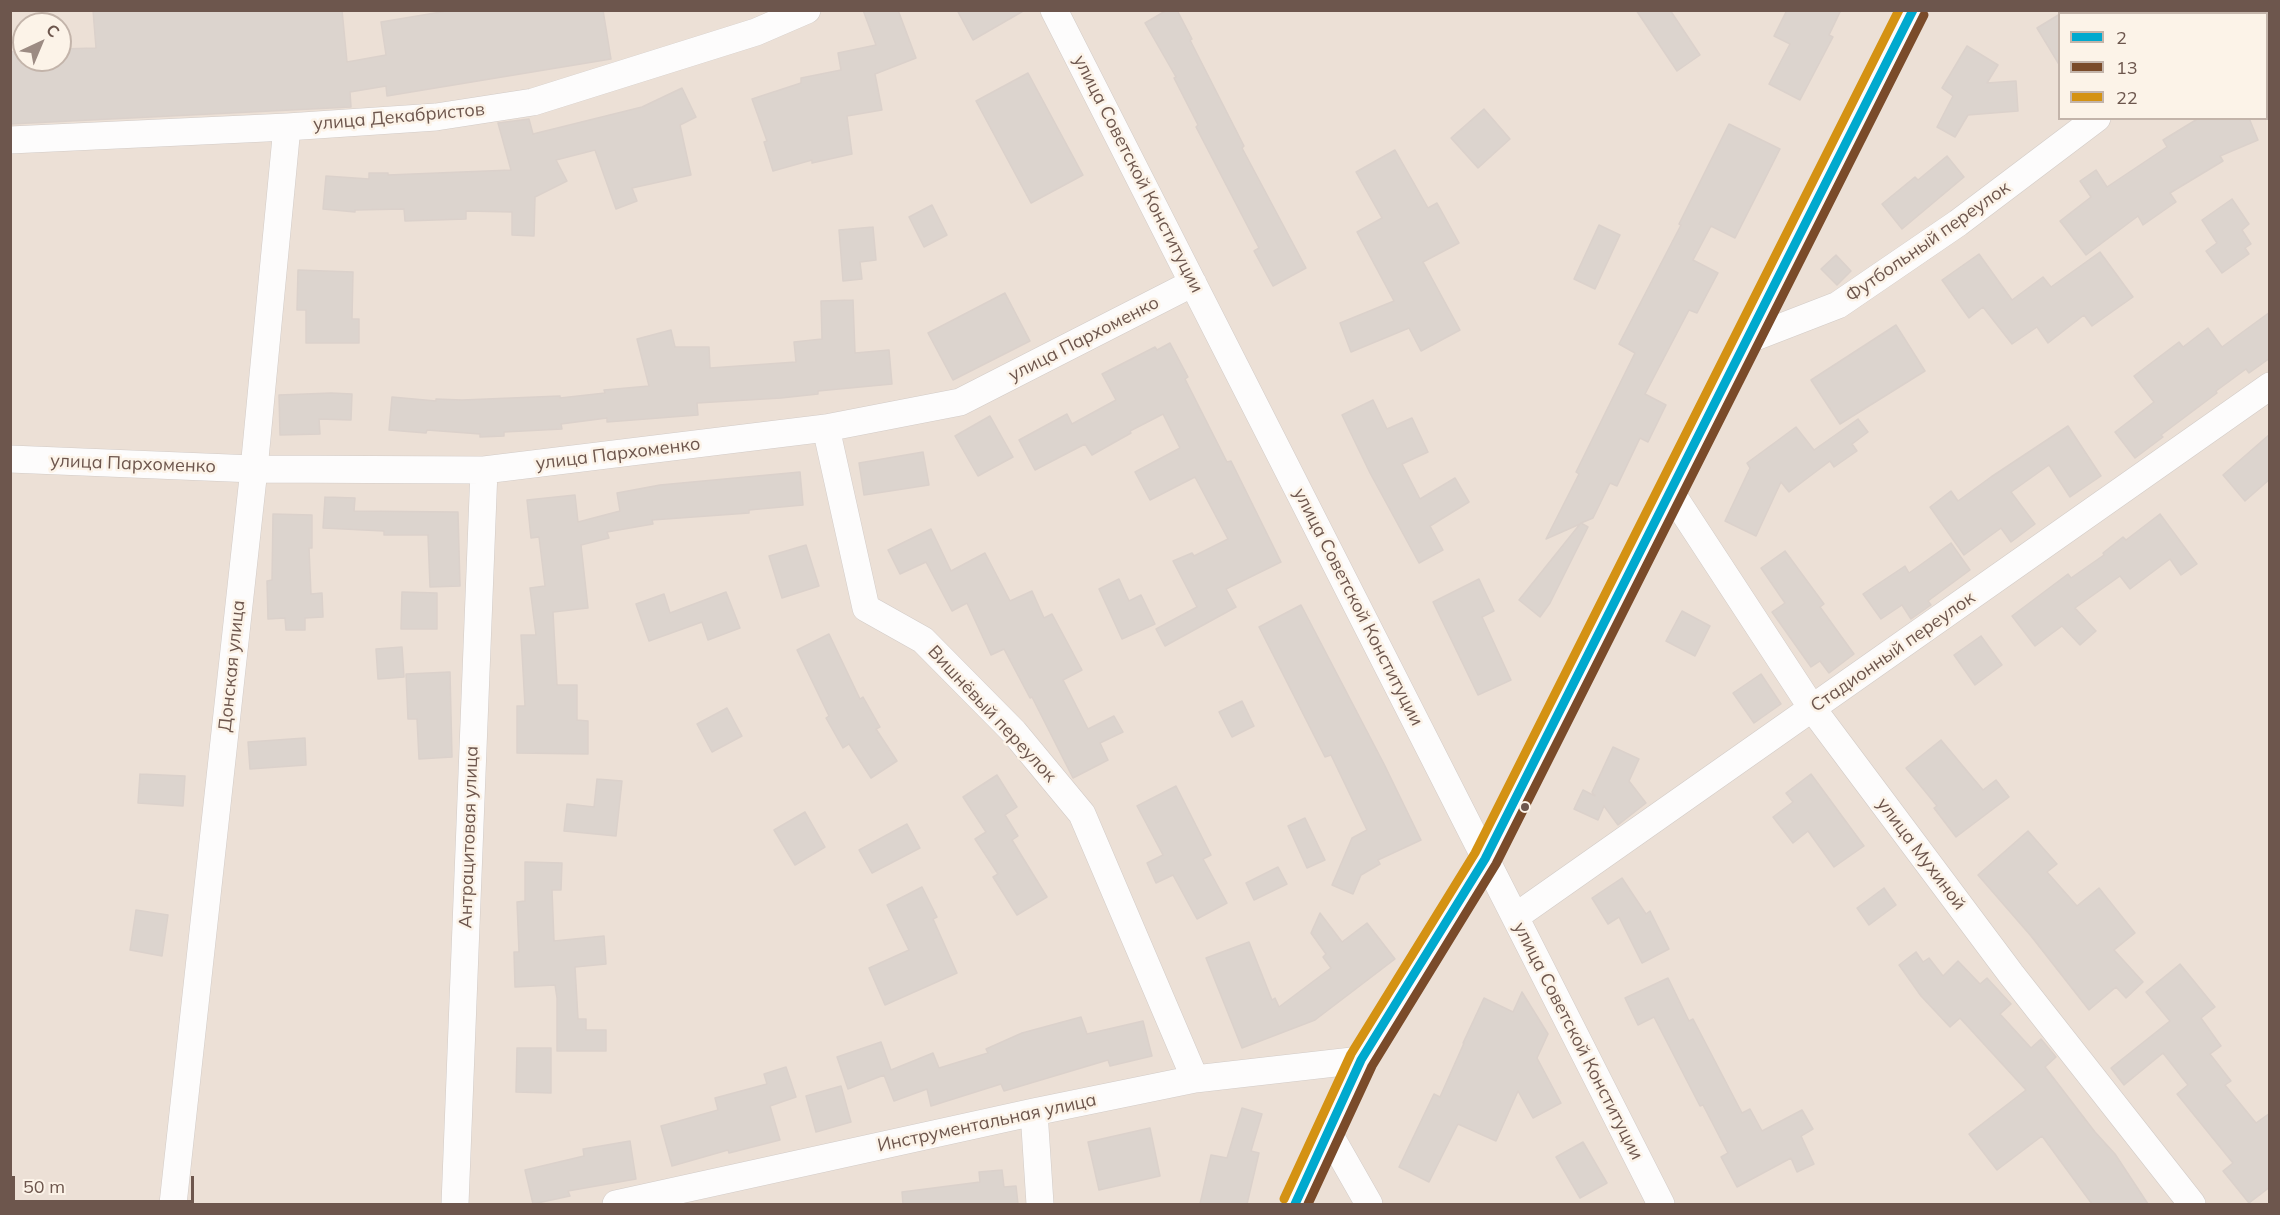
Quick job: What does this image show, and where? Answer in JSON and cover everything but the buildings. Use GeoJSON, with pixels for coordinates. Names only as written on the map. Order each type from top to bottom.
{"type":"FeatureCollection","features":[{"type":"Feature","properties":{"kind":"street","name":"улица Декабристов"},"geometry":{"type":"LineString","coordinates":[[10,140],[287,127],[436,117],[533,102],[756,32],[807,10]]}},
{"type":"Feature","properties":{"kind":"street","name":"улица Советской Конституции"},"geometry":{"type":"LineString","coordinates":[[1054,10],[1661,1204]]}},
{"type":"Feature","properties":{"kind":"street"},"geometry":{"type":"LineString","coordinates":[[1295,1204],[1361,1060],[1485,859],[1913,10]]}},
{"type":"Feature","properties":{"kind":"street","name":"Футбольный переулок"},"geometry":{"type":"LineString","coordinates":[[1745,341],[1838,305],[1958,223],[2094,120]]}},
{"type":"Feature","properties":{"kind":"street","name":"Донская улица"},"geometry":{"type":"LineString","coordinates":[[173,1204],[254,469],[287,127]]}},
{"type":"Feature","properties":{"kind":"street","name":"улица Пархоменко"},"geometry":{"type":"LineString","coordinates":[[10,459],[254,469],[484,470],[826,428],[960,402],[1193,283]]}},
{"type":"Feature","properties":{"kind":"street","name":"Стадионный переулок"},"geometry":{"type":"LineString","coordinates":[[1515,917],[2270,386]]}},
{"type":"Feature","properties":{"kind":"street","name":"Вишнёвый переулок"},"geometry":{"type":"LineString","coordinates":[[826,428],[866,608],[923,640],[1014,732],[1082,814],[1195,1079]]}},
{"type":"Feature","properties":{"kind":"street","name":"Антрацитовая улица"},"geometry":{"type":"LineString","coordinates":[[455,1204],[484,470]]}},
{"type":"Feature","properties":{"kind":"street","name":"улица Мухиной"},"geometry":{"type":"LineString","coordinates":[[1670,490],[1812,708],[2011,974],[2192,1204]]}},
{"type":"Feature","properties":{"kind":"street","name":"Инструментальная улица"},"geometry":{"type":"LineString","coordinates":[[621,1204],[1034,1112],[1195,1079],[1361,1060]]}},
{"type":"Feature","properties":{"kind":"street"},"geometry":{"type":"LineString","coordinates":[[1034,1112],[1040,1204]]}},
{"type":"Feature","properties":{"kind":"street"},"geometry":{"type":"LineString","coordinates":[[1328,1132],[1369,1204]]}},
{"type":"Feature","properties":{"kind":"shaded area"},"geometry":{"type":"Polygon","coordinates":[[[11,11],[2269,11],[2269,1204],[11,1204],[11,11]]]}},
{"type":"Feature","properties":{"kind":"transit line","name":"22"},"geometry":{"type":"LineString","coordinates":[[1284,1199],[1351,1054],[1475,853],[1899,10]]}},
{"type":"Feature","properties":{"kind":"transit line","name":"2"},"geometry":{"type":"LineString","coordinates":[[1295,1204],[1361,1060],[1485,859],[1913,10]]}},
{"type":"Feature","properties":{"kind":"transit line","name":"13"},"geometry":{"type":"LineString","coordinates":[[1308,1204],[1372,1066],[1496,864],[1924,15]]}}]}
